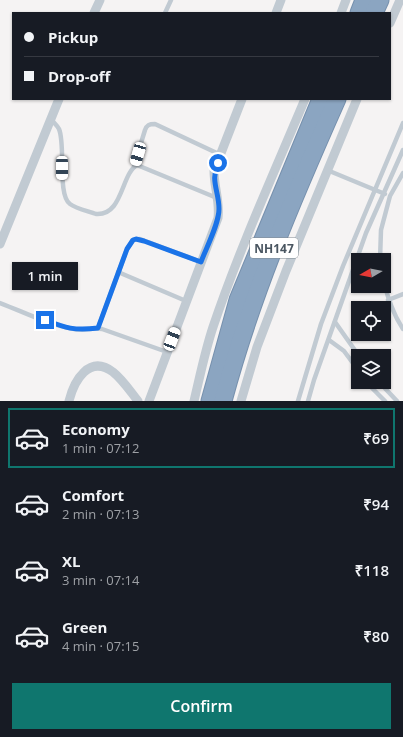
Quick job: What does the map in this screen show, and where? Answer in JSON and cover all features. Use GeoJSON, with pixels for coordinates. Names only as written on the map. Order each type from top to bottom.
{"type":"FeatureCollection","features":[{"type":"Feature","properties":{"kind":"highway"},"geometry":{"type":"LineString","coordinates":[[359,12],[364,0]]}},
{"type":"Feature","properties":{"kind":"highway"},"geometry":{"type":"LineString","coordinates":[[374,12],[380,0]]}},
{"type":"Feature","properties":{"kind":"highway","name":"NH147"},"geometry":{"type":"LineString","coordinates":[[210,401],[244,283],[321,100]]}},
{"type":"Feature","properties":{"kind":"highway","name":"NH147"},"geometry":{"type":"LineString","coordinates":[[223,401],[230,374],[257,290],[290,206],[337,100]]}},
{"type":"Feature","properties":{"kind":"street"},"geometry":{"type":"LineString","coordinates":[[94,12],[100,0]]}},
{"type":"Feature","properties":{"kind":"street"},"geometry":{"type":"LineString","coordinates":[[276,12],[280,0]]}},
{"type":"Feature","properties":{"kind":"street"},"geometry":{"type":"LineString","coordinates":[[341,12],[346,0]]}},
{"type":"Feature","properties":{"kind":"street"},"geometry":{"type":"LineString","coordinates":[[391,21],[400,0]]}},
{"type":"Feature","properties":{"kind":"street"},"geometry":{"type":"LineString","coordinates":[[0,244],[59,100]]}},
{"type":"Feature","properties":{"kind":"street"},"geometry":{"type":"LineString","coordinates":[[148,401],[218,218],[218,198],[214,180],[214,171],[242,100]]}},
{"type":"Feature","properties":{"kind":"street"},"geometry":{"type":"LineString","coordinates":[[194,401],[218,313],[261,200],[305,100]]}},
{"type":"Feature","properties":{"kind":"street"},"geometry":{"type":"LineString","coordinates":[[241,401],[257,348],[286,271],[357,100]]}},
{"type":"Feature","properties":{"kind":"street"},"geometry":{"type":"LineString","coordinates":[[68,401],[77,379],[92,367],[100,366],[107,368],[114,373],[138,401]]}},
{"type":"Feature","properties":{"kind":"lane"},"geometry":{"type":"LineString","coordinates":[[165,12],[171,0]]}},
{"type":"Feature","properties":{"kind":"lane"},"geometry":{"type":"LineString","coordinates":[[51,119],[59,130],[62,145],[62,184],[66,197],[70,204],[96,214],[108,211],[114,205],[134,166],[146,126],[149,124],[155,124],[221,154]]}},
{"type":"Feature","properties":{"kind":"lane"},"geometry":{"type":"LineString","coordinates":[[298,401],[321,324],[343,266],[403,123]]}},
{"type":"Feature","properties":{"kind":"lane"},"geometry":{"type":"LineString","coordinates":[[308,401],[314,380],[366,234],[403,150]]}},
{"type":"Feature","properties":{"kind":"lane"},"geometry":{"type":"LineString","coordinates":[[134,166],[141,166],[218,198]]}},
{"type":"Feature","properties":{"kind":"lane"},"geometry":{"type":"LineString","coordinates":[[327,170],[390,196]]}},
{"type":"Feature","properties":{"kind":"lane"},"geometry":{"type":"LineString","coordinates":[[380,253],[381,230],[390,196],[403,173]]}},
{"type":"Feature","properties":{"kind":"lane"},"geometry":{"type":"LineString","coordinates":[[98,328],[127,249],[133,240],[136,239],[201,262]]}},
{"type":"Feature","properties":{"kind":"lane"},"geometry":{"type":"LineString","coordinates":[[118,272],[186,301]]}},
{"type":"Feature","properties":{"kind":"lane"},"geometry":{"type":"LineString","coordinates":[[386,293],[397,320],[403,329]]}},
{"type":"Feature","properties":{"kind":"lane"},"geometry":{"type":"LineString","coordinates":[[388,300],[403,294]]}},
{"type":"Feature","properties":{"kind":"lane"},"geometry":{"type":"LineString","coordinates":[[0,303],[67,328],[81,330],[98,328],[167,352]]}},
{"type":"Feature","properties":{"kind":"lane"},"geometry":{"type":"LineString","coordinates":[[335,322],[354,349]]}},
{"type":"Feature","properties":{"kind":"lane"},"geometry":{"type":"LineString","coordinates":[[328,340],[344,351],[351,360]]}},
{"type":"Feature","properties":{"kind":"lane"},"geometry":{"type":"LineString","coordinates":[[373,389],[385,401]]}},
{"type":"Feature","properties":{"kind":"lane"},"geometry":{"type":"LineString","coordinates":[[386,389],[397,401]]}},
{"type":"Feature","properties":{"kind":"route"},"geometry":{"type":"LineString","coordinates":[[45,320],[60,326],[74,329],[87,330],[98,328],[127,249],[133,240],[136,239],[144,241],[201,262],[218,218],[219,209],[215,189],[214,171],[218,163]]}}]}
